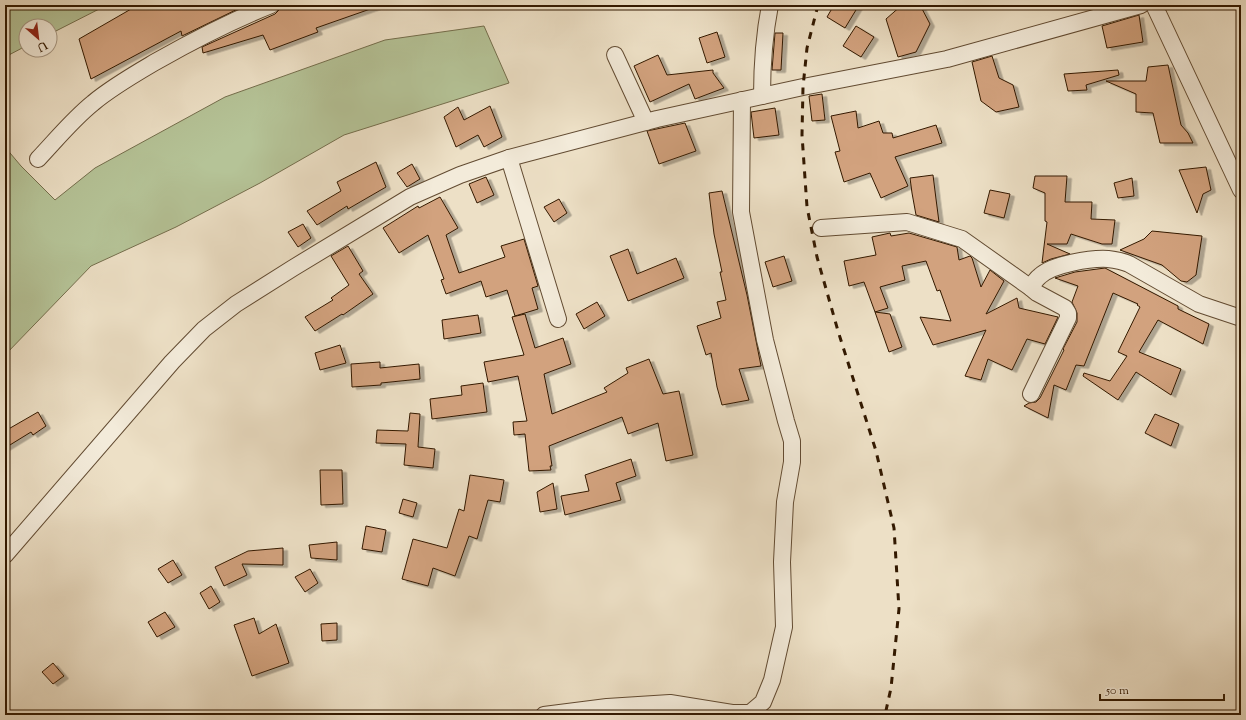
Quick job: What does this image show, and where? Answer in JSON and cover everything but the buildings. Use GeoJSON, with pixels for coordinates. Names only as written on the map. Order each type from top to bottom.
{"type":"FeatureCollection","features":[{"type":"Feature","properties":{"kind":"street"},"geometry":{"type":"LineString","coordinates":[[38,160],[70,125],[100,98],[132,76],[246,11],[271,5]]}},
{"type":"Feature","properties":{"kind":"street"},"geometry":{"type":"LineString","coordinates":[[762,96],[762,63],[765,32],[770,5]]}},
{"type":"Feature","properties":{"kind":"street"},"geometry":{"type":"LineString","coordinates":[[5,556],[172,362],[204,328],[236,304],[410,197],[487,164],[646,122],[742,100],[947,60],[1141,5]]}},
{"type":"Feature","properties":{"kind":"street"},"geometry":{"type":"LineString","coordinates":[[1154,5],[1241,190]]}},
{"type":"Feature","properties":{"kind":"street"},"geometry":{"type":"LineString","coordinates":[[615,55],[646,122]]}},
{"type":"Feature","properties":{"kind":"street"},"geometry":{"type":"LineString","coordinates":[[544,715],[607,707],[670,703],[732,713],[750,713],[763,702],[772,680],[784,627],[782,562],[786,502],[792,462],[792,441],[765,340],[741,212],[742,100]]}},
{"type":"Feature","properties":{"kind":"street"},"geometry":{"type":"LineString","coordinates":[[509,158],[558,319]]}},
{"type":"Feature","properties":{"kind":"street"},"geometry":{"type":"LineString","coordinates":[[821,228],[907,222],[962,239],[1037,293],[1065,308],[1068,313],[1068,318],[1031,394]]}},
{"type":"Feature","properties":{"kind":"street"},"geometry":{"type":"LineString","coordinates":[[1030,288],[1039,276],[1056,268],[1095,259],[1107,259],[1129,264],[1199,304],[1241,318]]}},
{"type":"Feature","properties":{"kind":"green space"},"geometry":{"type":"Polygon","coordinates":[[[5,5],[107,5],[58,30],[58,18],[18,18],[18,50],[5,57],[5,5]]]}},
{"type":"Feature","properties":{"kind":"green space"},"geometry":{"type":"Polygon","coordinates":[[[484,26],[509,83],[344,135],[260,183],[176,227],[91,266],[5,355],[5,147],[21,166],[55,200],[95,168],[225,97],[385,40],[484,26]]]}},
{"type":"Feature","properties":{"kind":"railway"},"geometry":{"type":"LineString","coordinates":[[818,5],[807,48],[803,87],[802,135],[807,207],[817,257],[838,331],[876,451],[894,528],[899,609],[891,688],[885,715]]}}]}
